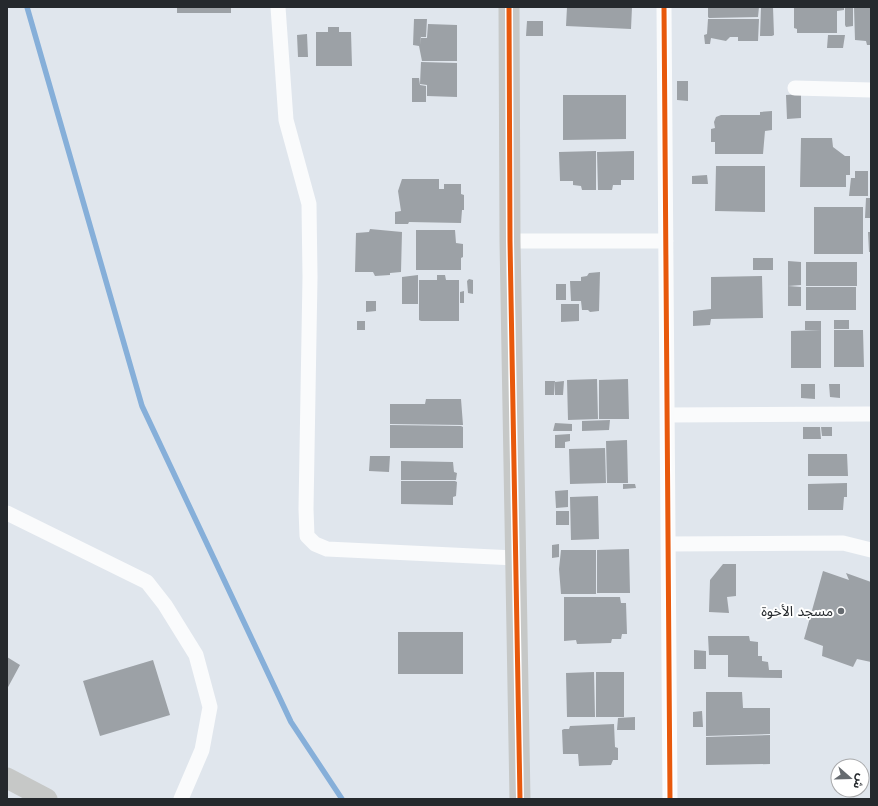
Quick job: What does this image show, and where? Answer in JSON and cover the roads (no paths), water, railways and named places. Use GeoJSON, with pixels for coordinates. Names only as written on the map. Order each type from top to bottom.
{"type":"FeatureCollection","features":[{"type":"Feature","properties":{"kind":"street"},"geometry":{"type":"LineString","coordinates":[[278,7],[286,120],[309,204],[310,277],[306,509],[307,536],[315,544],[327,549],[516,558]]}},
{"type":"Feature","properties":{"kind":"street"},"geometry":{"type":"LineString","coordinates":[[509,7],[510,242],[520,799]]}},
{"type":"Feature","properties":{"kind":"street"},"geometry":{"type":"LineString","coordinates":[[664,7],[670,799]]}},
{"type":"Feature","properties":{"kind":"street"},"geometry":{"type":"LineString","coordinates":[[795,88],[871,90]]}},
{"type":"Feature","properties":{"kind":"street"},"geometry":{"type":"LineString","coordinates":[[510,242],[666,241]]}},
{"type":"Feature","properties":{"kind":"street"},"geometry":{"type":"LineString","coordinates":[[667,415],[871,414]]}},
{"type":"Feature","properties":{"kind":"street"},"geometry":{"type":"LineString","coordinates":[[7,513],[147,582],[165,605],[196,655],[210,708],[202,750],[181,799]]}},
{"type":"Feature","properties":{"kind":"street"},"geometry":{"type":"LineString","coordinates":[[668,544],[843,543],[871,550]]}},
{"type":"Feature","properties":{"kind":"street"},"geometry":{"type":"LineString","coordinates":[[7,778],[47,799]]}},
{"type":"Feature","properties":{"kind":"waterway"},"geometry":{"type":"LineString","coordinates":[[27,7],[142,406],[291,722],[342,799]]}},
{"type":"Feature","properties":{"kind":"place","name":"مسجد الأخوة"},"geometry":{"type":"Point","coordinates":[841,611]}}]}
